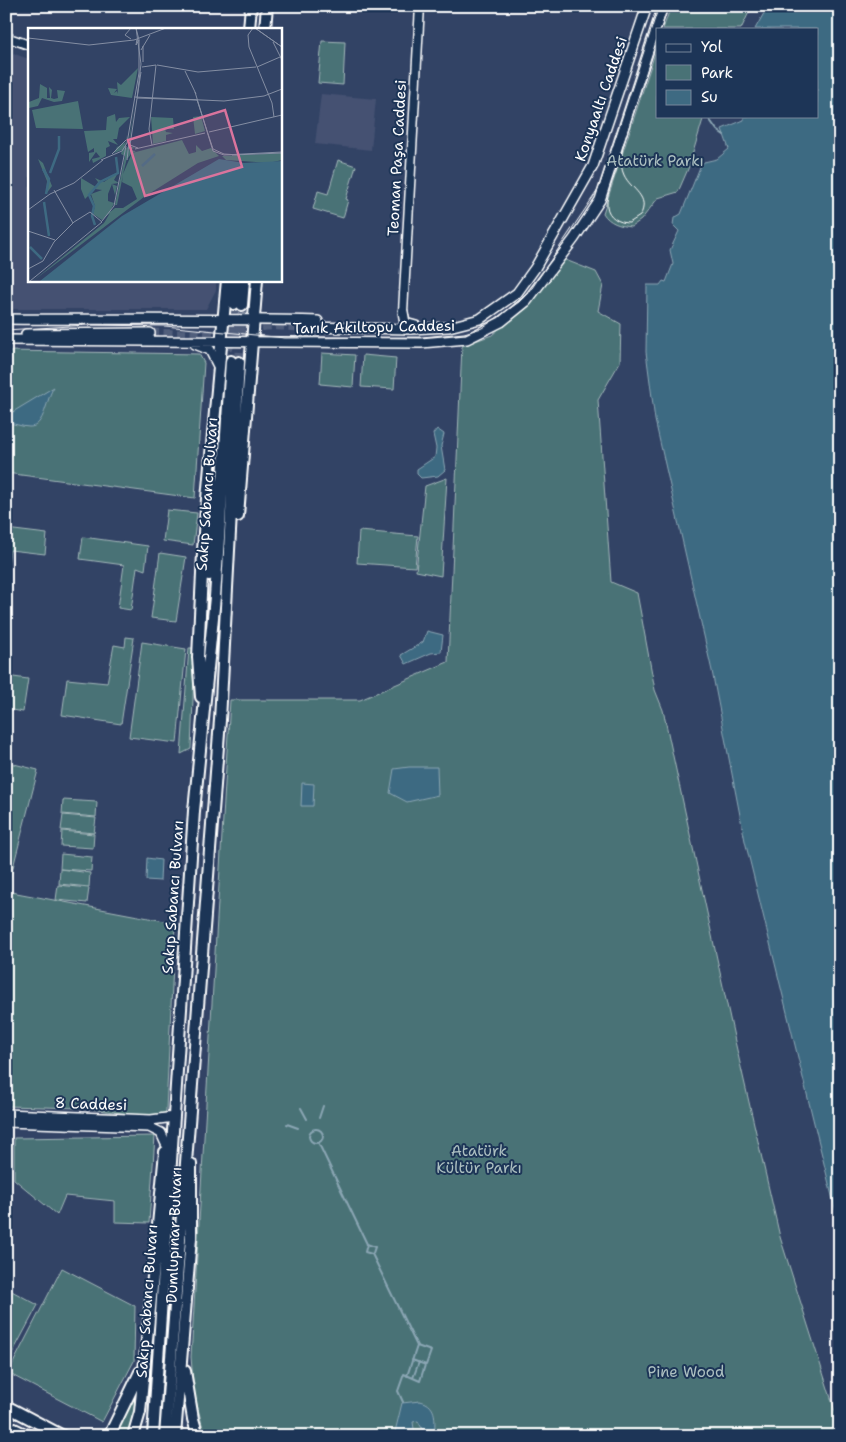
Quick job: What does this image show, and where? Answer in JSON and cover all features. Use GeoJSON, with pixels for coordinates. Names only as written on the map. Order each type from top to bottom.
{"type":"FeatureCollection","features":[{"type":"Feature","properties":{"kind":"main road"},"geometry":{"type":"LineString","coordinates":[[249,28],[251,6]]}},
{"type":"Feature","properties":{"kind":"main road"},"geometry":{"type":"LineString","coordinates":[[265,28],[267,6]]}},
{"type":"Feature","properties":{"kind":"main road","name":"Konyaaltı Caddesi"},"geometry":{"type":"LineString","coordinates":[[590,173],[603,142],[647,6]]}},
{"type":"Feature","properties":{"kind":"main road","name":"Konyaaltı Caddesi"},"geometry":{"type":"LineString","coordinates":[[574,238],[600,200],[663,6]]}},
{"type":"Feature","properties":{"kind":"main road","name":"Tarık Akıltopu Caddesi"},"geometry":{"type":"LineString","coordinates":[[438,328],[480,319],[512,297],[530,277],[590,173]]}},
{"type":"Feature","properties":{"kind":"main road"},"geometry":{"type":"LineString","coordinates":[[557,232],[574,238]]}},
{"type":"Feature","properties":{"kind":"main road"},"geometry":{"type":"LineString","coordinates":[[557,232],[568,246]]}},
{"type":"Feature","properties":{"kind":"main road","name":"Tarık Akıltopu Caddesi"},"geometry":{"type":"LineString","coordinates":[[222,341],[421,343],[467,339],[501,322],[523,305],[574,238]]}},
{"type":"Feature","properties":{"kind":"main road"},"geometry":{"type":"LineString","coordinates":[[202,709],[198,657],[204,532],[227,281]]}},
{"type":"Feature","properties":{"kind":"main road"},"geometry":{"type":"LineString","coordinates":[[236,281],[238,305],[244,281]]}},
{"type":"Feature","properties":{"kind":"main road"},"geometry":{"type":"LineString","coordinates":[[220,720],[230,627],[257,281]]}},
{"type":"Feature","properties":{"kind":"main road"},"geometry":{"type":"LineString","coordinates":[[6,318],[202,319],[218,313],[225,298]]}},
{"type":"Feature","properties":{"kind":"main road"},"geometry":{"type":"LineString","coordinates":[[403,312],[404,322],[407,325],[438,328]]}},
{"type":"Feature","properties":{"kind":"main road"},"geometry":{"type":"LineString","coordinates":[[384,328],[398,321],[403,312]]}},
{"type":"Feature","properties":{"kind":"main road","name":"Tarık Akıltopu Caddesi"},"geometry":{"type":"LineString","coordinates":[[202,319],[254,318],[356,322],[384,328]]}},
{"type":"Feature","properties":{"kind":"main road"},"geometry":{"type":"LineString","coordinates":[[303,327],[438,328]]}},
{"type":"Feature","properties":{"kind":"main road"},"geometry":{"type":"LineString","coordinates":[[6,338],[52,332],[150,333]]}},
{"type":"Feature","properties":{"kind":"main road"},"geometry":{"type":"LineString","coordinates":[[6,338],[222,341]]}},
{"type":"Feature","properties":{"kind":"main road"},"geometry":{"type":"LineString","coordinates":[[175,340],[206,347],[216,358],[220,372]]}},
{"type":"Feature","properties":{"kind":"main road","name":"Sakıp Sabancı Bulvarı"},"geometry":{"type":"LineString","coordinates":[[153,1436],[194,811],[235,362],[220,720],[190,1123]]}},
{"type":"Feature","properties":{"kind":"main road"},"geometry":{"type":"LineString","coordinates":[[202,738],[202,709],[216,484]]}},
{"type":"Feature","properties":{"kind":"main road","name":"8 Caddesi"},"geometry":{"type":"LineString","coordinates":[[6,1114],[151,1120],[174,1117]]}},
{"type":"Feature","properties":{"kind":"main road"},"geometry":{"type":"LineString","coordinates":[[134,1436],[140,1412],[166,1144],[174,1117]]}},
{"type":"Feature","properties":{"kind":"main road"},"geometry":{"type":"LineString","coordinates":[[6,1122],[149,1127],[157,1129],[166,1144]]}},
{"type":"Feature","properties":{"kind":"main road"},"geometry":{"type":"LineString","coordinates":[[165,1436],[178,1238],[190,1123]]}},
{"type":"Feature","properties":{"kind":"main road","name":"Dumlupınar Bulvarı"},"geometry":{"type":"LineString","coordinates":[[182,1348],[191,1238],[190,1123]]}},
{"type":"Feature","properties":{"kind":"main road"},"geometry":{"type":"LineString","coordinates":[[109,1436],[137,1382],[147,1347]]}},
{"type":"Feature","properties":{"kind":"main road"},"geometry":{"type":"LineString","coordinates":[[175,1436],[182,1348]]}},
{"type":"Feature","properties":{"kind":"main road"},"geometry":{"type":"LineString","coordinates":[[182,1348],[193,1419],[198,1436]]}},
{"type":"Feature","properties":{"kind":"main road"},"geometry":{"type":"LineString","coordinates":[[6,1406],[63,1436]]}},
{"type":"Feature","properties":{"kind":"main road"},"geometry":{"type":"LineString","coordinates":[[140,1412],[142,1436]]}},
{"type":"Feature","properties":{"kind":"main road"},"geometry":{"type":"LineString","coordinates":[[6,1425],[28,1436]]}},
{"type":"Feature","properties":{"kind":"street","name":"Teoman Paşa Caddesi"},"geometry":{"type":"LineString","coordinates":[[403,312],[420,6]]}},
{"type":"Feature","properties":{"kind":"street"},"geometry":{"type":"LineString","coordinates":[[6,37],[28,45]]}},
{"type":"Feature","properties":{"kind":"shaded area"},"geometry":{"type":"Polygon","coordinates":[[[6,51],[28,59],[28,281],[216,281],[216,290],[206,309],[6,309],[6,51]]]}},
{"type":"Feature","properties":{"kind":"shaded area"},"geometry":{"type":"Polygon","coordinates":[[[321,94],[376,99],[371,150],[315,144],[321,94]]]}},
{"type":"Feature","properties":{"kind":"green space"},"geometry":{"type":"Polygon","coordinates":[[[671,6],[752,6],[741,28],[663,28],[671,6]]]}},
{"type":"Feature","properties":{"kind":"green space"},"geometry":{"type":"Polygon","coordinates":[[[322,41],[345,42],[343,85],[318,83],[322,41]]]}},
{"type":"Feature","properties":{"kind":"green space","name":"Atatürk Parkı"},"geometry":{"type":"Polygon","coordinates":[[[656,50],[656,118],[703,118],[688,169],[678,192],[658,198],[641,220],[631,227],[612,222],[603,213],[656,50]]]}},
{"type":"Feature","properties":{"kind":"green space"},"geometry":{"type":"Polygon","coordinates":[[[338,160],[356,166],[346,199],[348,200],[343,218],[313,209],[318,191],[328,194],[338,160]]]}},
{"type":"Feature","properties":{"kind":"green space","name":"Atatürk Kültür Parkı"},"geometry":{"type":"Polygon","coordinates":[[[563,259],[596,272],[603,285],[598,311],[621,324],[620,362],[598,400],[611,582],[637,593],[655,690],[663,710],[734,1037],[780,1237],[837,1417],[840,1436],[205,1436],[194,1393],[191,1357],[230,700],[360,700],[448,662],[462,346],[492,335],[528,303],[563,259]]]}},
{"type":"Feature","properties":{"kind":"green space"},"geometry":{"type":"Polygon","coordinates":[[[6,351],[199,354],[204,363],[195,498],[6,473],[6,351]]]}},
{"type":"Feature","properties":{"kind":"green space"},"geometry":{"type":"Polygon","coordinates":[[[322,353],[355,355],[353,387],[320,384],[322,353]]]}},
{"type":"Feature","properties":{"kind":"green space"},"geometry":{"type":"Polygon","coordinates":[[[363,355],[396,358],[394,389],[361,387],[363,355]]]}},
{"type":"Feature","properties":{"kind":"green space"},"geometry":{"type":"Polygon","coordinates":[[[447,478],[441,576],[416,571],[425,486],[447,478]]]}},
{"type":"Feature","properties":{"kind":"green space"},"geometry":{"type":"Polygon","coordinates":[[[167,510],[197,513],[193,545],[163,541],[167,510]]]}},
{"type":"Feature","properties":{"kind":"green space"},"geometry":{"type":"Polygon","coordinates":[[[6,529],[47,534],[45,554],[10,550],[6,579],[6,529]]]}},
{"type":"Feature","properties":{"kind":"green space"},"geometry":{"type":"Polygon","coordinates":[[[359,531],[418,536],[415,567],[357,563],[359,531]]]}},
{"type":"Feature","properties":{"kind":"green space"},"geometry":{"type":"Polygon","coordinates":[[[83,537],[148,546],[145,570],[137,567],[131,610],[118,608],[124,565],[80,559],[83,537]]]}},
{"type":"Feature","properties":{"kind":"green space"},"geometry":{"type":"Polygon","coordinates":[[[160,553],[186,557],[176,621],[151,618],[160,553]]]}},
{"type":"Feature","properties":{"kind":"green space"},"geometry":{"type":"Polygon","coordinates":[[[126,637],[134,638],[121,724],[62,715],[67,679],[107,683],[114,645],[125,647],[126,637]]]}},
{"type":"Feature","properties":{"kind":"green space"},"geometry":{"type":"Polygon","coordinates":[[[142,642],[186,649],[177,743],[129,737],[142,642]]]}},
{"type":"Feature","properties":{"kind":"green space"},"geometry":{"type":"Polygon","coordinates":[[[189,648],[195,648],[191,749],[181,754],[189,648]]]}},
{"type":"Feature","properties":{"kind":"green space"},"geometry":{"type":"Polygon","coordinates":[[[6,676],[28,679],[23,712],[6,709],[6,676]]]}},
{"type":"Feature","properties":{"kind":"green space"},"geometry":{"type":"Polygon","coordinates":[[[6,762],[38,770],[8,887],[6,887],[6,762]]]}},
{"type":"Feature","properties":{"kind":"green space"},"geometry":{"type":"Polygon","coordinates":[[[63,800],[97,802],[96,817],[62,814],[63,800]]]}},
{"type":"Feature","properties":{"kind":"green space"},"geometry":{"type":"Polygon","coordinates":[[[63,815],[96,818],[94,833],[61,830],[63,815]]]}},
{"type":"Feature","properties":{"kind":"green space"},"geometry":{"type":"Polygon","coordinates":[[[62,831],[94,834],[93,848],[61,846],[62,831]]]}},
{"type":"Feature","properties":{"kind":"green space"},"geometry":{"type":"Polygon","coordinates":[[[61,854],[92,857],[91,871],[60,869],[61,854]]]}},
{"type":"Feature","properties":{"kind":"green space"},"geometry":{"type":"Polygon","coordinates":[[[60,869],[90,873],[89,887],[59,884],[60,869]]]}},
{"type":"Feature","properties":{"kind":"green space"},"geometry":{"type":"Polygon","coordinates":[[[58,885],[89,888],[87,903],[56,900],[58,885]]]}},
{"type":"Feature","properties":{"kind":"green space"},"geometry":{"type":"Polygon","coordinates":[[[6,891],[175,923],[166,1110],[164,1118],[81,1108],[6,1106],[6,891]]]}},
{"type":"Feature","properties":{"kind":"green space"},"geometry":{"type":"Polygon","coordinates":[[[155,1136],[149,1223],[115,1222],[115,1201],[65,1196],[57,1215],[14,1179],[14,1138],[155,1136]]]}},
{"type":"Feature","properties":{"kind":"green space"},"geometry":{"type":"Polygon","coordinates":[[[62,1268],[135,1306],[134,1361],[102,1422],[8,1373],[62,1268]]]}},
{"type":"Feature","properties":{"kind":"green space"},"geometry":{"type":"Polygon","coordinates":[[[6,1288],[38,1305],[6,1365],[6,1288]]]}},
{"type":"Feature","properties":{"kind":"green space"},"geometry":{"type":"Polygon","coordinates":[[[139,1387],[135,1423],[130,1436],[113,1436],[139,1387]]]}},
{"type":"Feature","properties":{"kind":"water"},"geometry":{"type":"Polygon","coordinates":[[[768,6],[840,6],[840,1229],[745,841],[712,671],[655,420],[646,352],[647,285],[660,285],[663,281],[666,282],[673,264],[670,250],[679,231],[673,225],[674,218],[681,214],[700,167],[704,162],[717,159],[729,149],[722,129],[744,120],[744,118],[818,118],[818,28],[756,28],[768,6]]]}},
{"type":"Feature","properties":{"kind":"water"},"geometry":{"type":"Polygon","coordinates":[[[54,387],[39,423],[26,427],[6,423],[6,416],[54,387]]]}},
{"type":"Feature","properties":{"kind":"water"},"geometry":{"type":"Polygon","coordinates":[[[437,429],[444,434],[441,446],[445,470],[438,476],[421,478],[417,474],[417,469],[435,457],[436,448],[433,434],[437,429]]]}},
{"type":"Feature","properties":{"kind":"water"},"geometry":{"type":"Polygon","coordinates":[[[427,631],[443,635],[441,652],[431,653],[406,664],[401,655],[423,642],[427,631]]]}},
{"type":"Feature","properties":{"kind":"water"},"geometry":{"type":"Polygon","coordinates":[[[437,767],[438,795],[407,802],[390,793],[394,769],[437,767]]]}},
{"type":"Feature","properties":{"kind":"water"},"geometry":{"type":"Polygon","coordinates":[[[302,783],[314,784],[313,806],[301,806],[302,783]]]}},
{"type":"Feature","properties":{"kind":"water"},"geometry":{"type":"Polygon","coordinates":[[[147,858],[161,860],[160,881],[146,880],[147,858]]]}},
{"type":"Feature","properties":{"kind":"water"},"geometry":{"type":"Polygon","coordinates":[[[420,1401],[426,1403],[433,1410],[435,1436],[426,1436],[418,1421],[413,1422],[415,1436],[394,1436],[402,1403],[420,1401]]]}},
{"type":"Feature","properties":{"kind":"waterway"},"geometry":{"type":"LineString","coordinates":[[708,118],[717,130],[724,135]]}},
{"type":"Feature","properties":{"kind":"waterway"},"geometry":{"type":"LineString","coordinates":[[319,1118],[323,1106]]}},
{"type":"Feature","properties":{"kind":"waterway"},"geometry":{"type":"LineString","coordinates":[[301,1108],[307,1119]]}},
{"type":"Feature","properties":{"kind":"waterway"},"geometry":{"type":"LineString","coordinates":[[287,1124],[298,1128]]}},
{"type":"Feature","properties":{"kind":"waterway"},"geometry":{"type":"LineString","coordinates":[[313,1129],[319,1129],[323,1136],[319,1143],[313,1143],[309,1139],[309,1133],[313,1129]]}},
{"type":"Feature","properties":{"kind":"waterway"},"geometry":{"type":"LineString","coordinates":[[318,1142],[367,1244],[365,1252],[372,1254],[417,1346],[431,1351],[426,1365],[412,1360]]}},
{"type":"Feature","properties":{"kind":"waterway"},"geometry":{"type":"LineString","coordinates":[[367,1244],[375,1247],[373,1253]]}},
{"type":"Feature","properties":{"kind":"waterway"},"geometry":{"type":"LineString","coordinates":[[407,1376],[417,1346]]}},
{"type":"Feature","properties":{"kind":"waterway"},"geometry":{"type":"LineString","coordinates":[[413,1378],[419,1362]]}},
{"type":"Feature","properties":{"kind":"waterway"},"geometry":{"type":"LineString","coordinates":[[403,1402],[398,1391],[404,1374],[420,1381],[425,1365]]}},
{"type":"Feature","properties":{"kind":"tunnel"},"geometry":{"type":"LineString","coordinates":[[245,320],[249,307],[251,281]]}},
{"type":"Feature","properties":{"kind":"tunnel"},"geometry":{"type":"LineString","coordinates":[[232,343],[234,304]]}},
{"type":"Feature","properties":{"kind":"tunnel"},"geometry":{"type":"LineString","coordinates":[[239,362],[242,305]]}},
{"type":"Feature","properties":{"kind":"tunnel"},"geometry":{"type":"LineString","coordinates":[[237,337],[260,327],[303,327]]}},
{"type":"Feature","properties":{"kind":"tunnel"},"geometry":{"type":"LineString","coordinates":[[150,333],[218,335],[229,333],[238,328]]}},
{"type":"Feature","properties":{"kind":"tunnel"},"geometry":{"type":"LineString","coordinates":[[223,364],[227,348],[237,337]]}},
{"type":"Feature","properties":{"kind":"tunnel"},"geometry":{"type":"LineString","coordinates":[[216,484],[222,386]]}},
{"type":"Feature","properties":{"kind":"tram line"},"geometry":{"type":"LineString","coordinates":[[6,330],[87,325],[165,326],[285,338],[422,337],[464,333],[482,328],[519,302],[530,291],[598,190],[659,6]]}},
{"type":"Feature","properties":{"kind":"tram line"},"geometry":{"type":"LineString","coordinates":[[661,28],[668,6]]}},
{"type":"Feature","properties":{"kind":"tram line"},"geometry":{"type":"LineString","coordinates":[[622,153],[656,42]]}},
{"type":"Feature","properties":{"kind":"tram line"},"geometry":{"type":"LineString","coordinates":[[622,153],[624,142]]}},
{"type":"Feature","properties":{"kind":"tram line"},"geometry":{"type":"LineString","coordinates":[[622,153],[622,171],[642,198],[643,203],[640,216],[629,223],[618,221],[609,213],[607,206],[610,187],[622,153]]}},
{"type":"Feature","properties":{"kind":"park label","name":"Pine Wood"},"geometry":{"type":"Point","coordinates":[686,1372]}}]}
